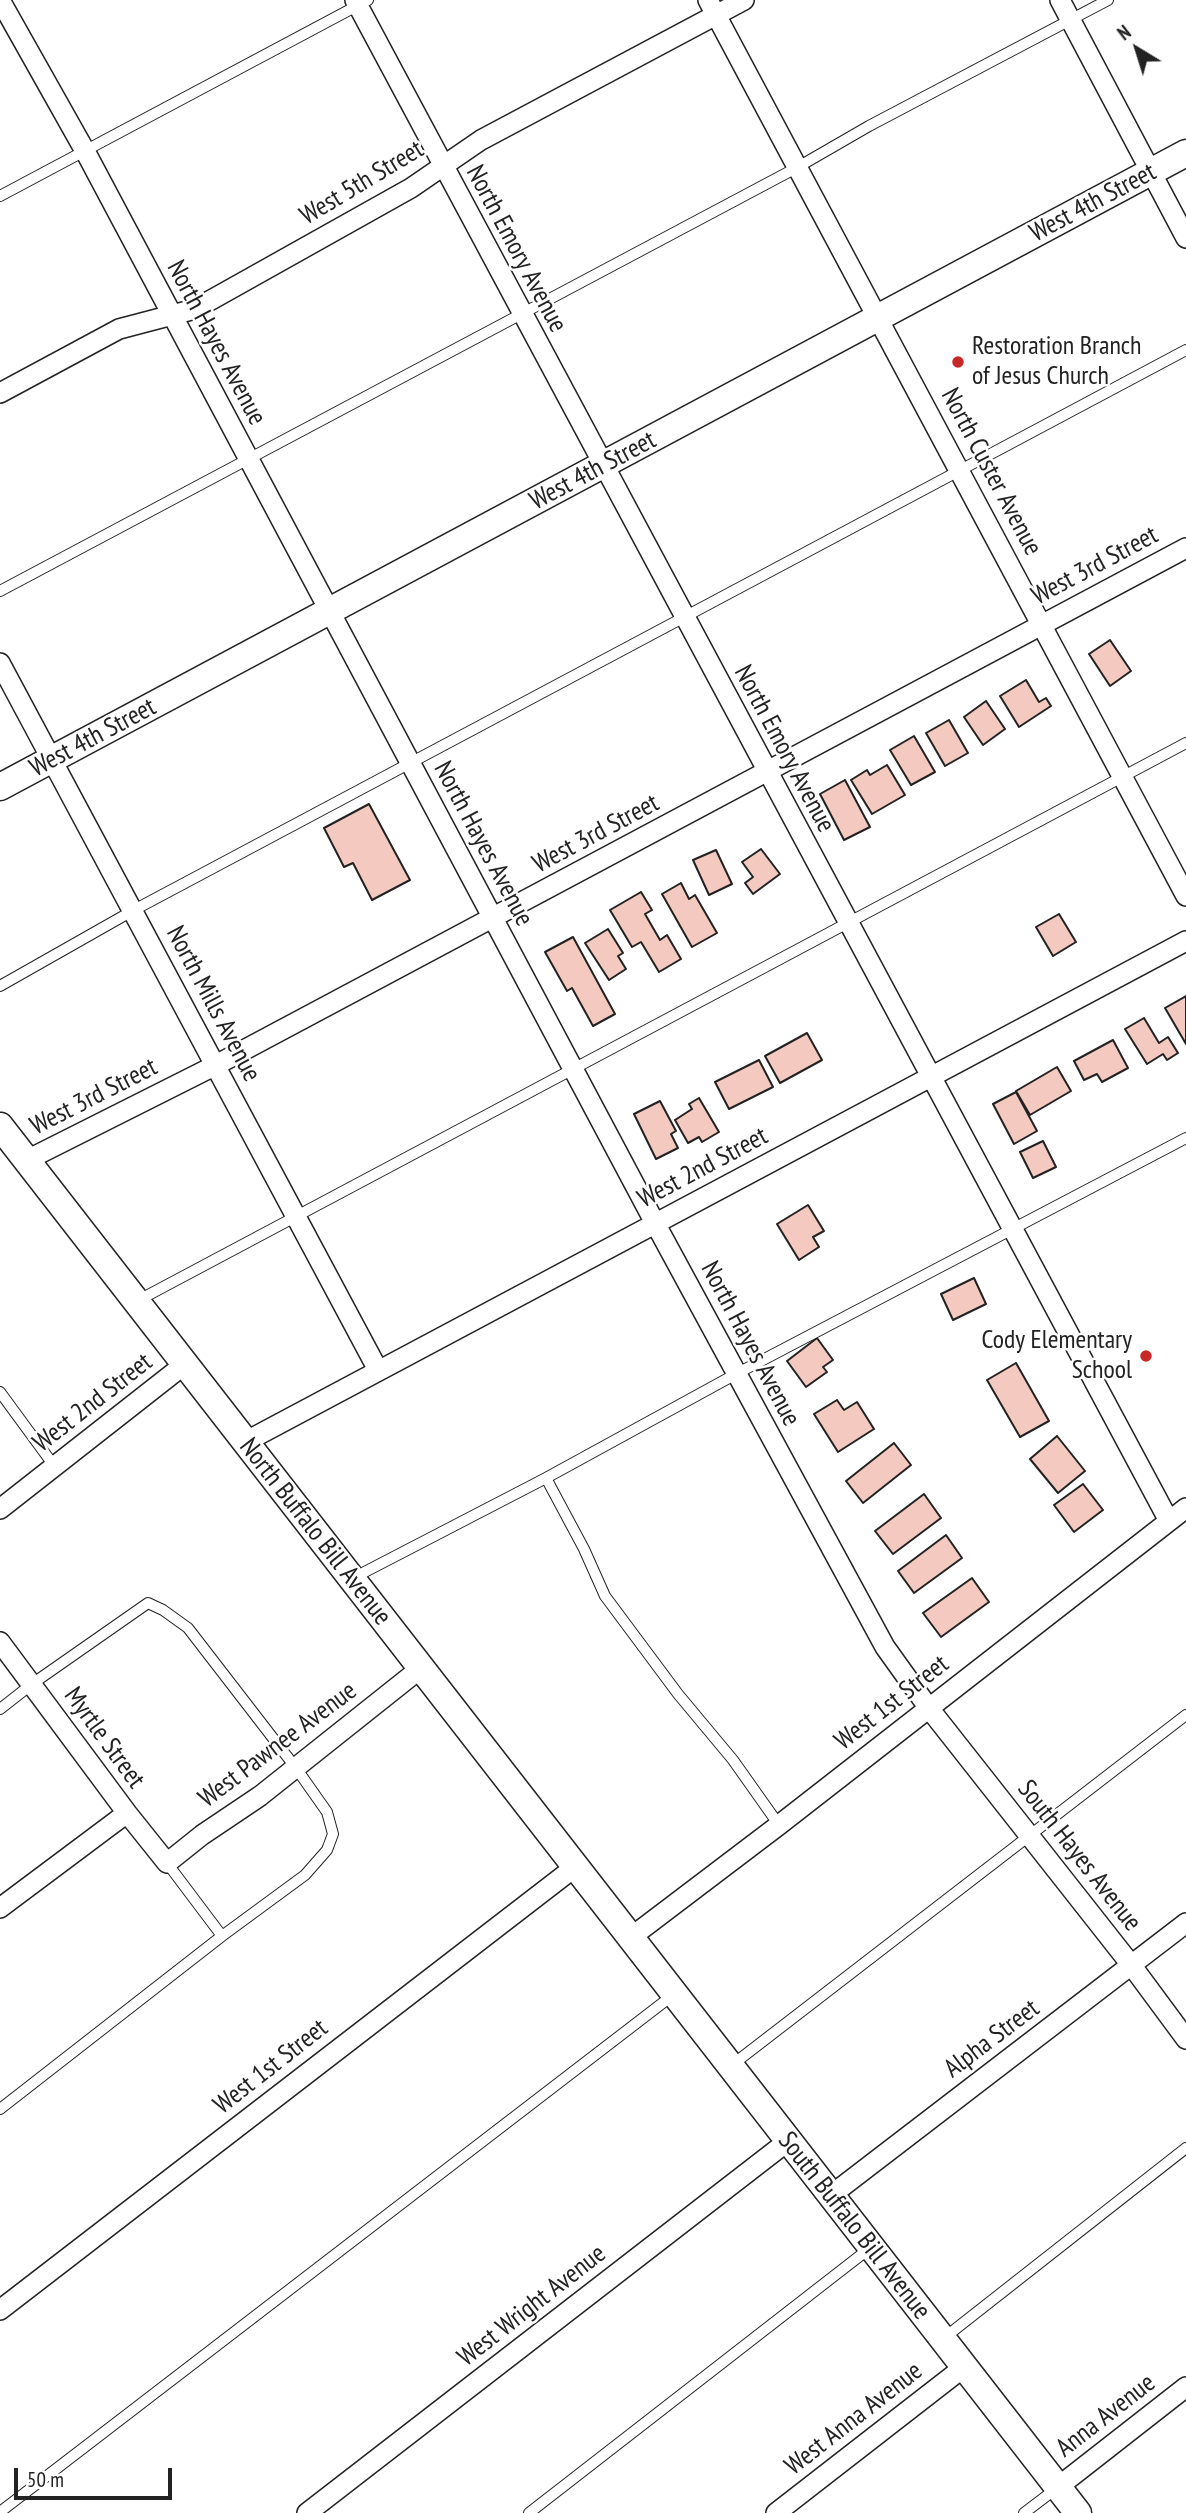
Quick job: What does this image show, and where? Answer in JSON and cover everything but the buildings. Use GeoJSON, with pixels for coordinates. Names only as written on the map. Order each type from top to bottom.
{"type":"FeatureCollection","features":[{"type":"Feature","properties":{"kind":"main road","name":"West 4th Street"},"geometry":{"type":"LineString","coordinates":[[0,787],[1186,153]]}},
{"type":"Feature","properties":{"kind":"main road","name":"North Buffalo Bill Avenue"},"geometry":{"type":"LineString","coordinates":[[0,1126],[630,1938]]}},
{"type":"Feature","properties":{"kind":"main road","name":"South Buffalo Bill Avenue"},"geometry":{"type":"LineString","coordinates":[[630,1938],[1078,2513]]}},
{"type":"Feature","properties":{"kind":"street","name":"West 5th Street"},"geometry":{"type":"LineString","coordinates":[[0,393],[120,329],[195,309],[411,188],[481,140],[712,7],[744,0]]}},
{"type":"Feature","properties":{"kind":"street"},"geometry":{"type":"LineString","coordinates":[[1060,0],[1186,238]]}},
{"type":"Feature","properties":{"kind":"street","name":"North Hayes Avenue"},"geometry":{"type":"LineString","coordinates":[[2,2],[85,151],[736,1374],[885,1647],[928,1707]]}},
{"type":"Feature","properties":{"kind":"street","name":"North Emory Avenue"},"geometry":{"type":"LineString","coordinates":[[360,2],[442,167],[1169,1521]]}},
{"type":"Feature","properties":{"kind":"street","name":"North Custer Avenue"},"geometry":{"type":"LineString","coordinates":[[712,7],[1186,896]]}},
{"type":"Feature","properties":{"kind":"street","name":"West 3rd Street"},"geometry":{"type":"LineString","coordinates":[[27,1160],[216,1065],[493,919],[1186,548]]}},
{"type":"Feature","properties":{"kind":"street","name":"North Mills Avenue"},"geometry":{"type":"LineString","coordinates":[[0,663],[378,1370]]}},
{"type":"Feature","properties":{"kind":"street","name":"West 2nd Street"},"geometry":{"type":"LineString","coordinates":[[244,1441],[1186,941]]}},
{"type":"Feature","properties":{"kind":"street","name":"West 2nd Street"},"geometry":{"type":"LineString","coordinates":[[0,1509],[185,1364]]}},
{"type":"Feature","properties":{"kind":"street","name":"West 1st Street"},"geometry":{"type":"LineString","coordinates":[[630,1938],[1186,1508]]}},
{"type":"Feature","properties":{"kind":"street","name":"Myrtle Street"},"geometry":{"type":"LineString","coordinates":[[0,1642],[167,1863]]}},
{"type":"Feature","properties":{"kind":"street","name":"West Pawnee Avenue"},"geometry":{"type":"LineString","coordinates":[[167,1863],[202,1835],[260,1796],[421,1668]]}},
{"type":"Feature","properties":{"kind":"street","name":"South Hayes Avenue"},"geometry":{"type":"LineString","coordinates":[[928,1707],[1132,1965],[1186,2039]]}},
{"type":"Feature","properties":{"kind":"street"},"geometry":{"type":"LineString","coordinates":[[0,1908],[127,1813]]}},
{"type":"Feature","properties":{"kind":"street","name":"West 1st Street"},"geometry":{"type":"LineString","coordinates":[[0,2310],[575,1867]]}},
{"type":"Feature","properties":{"kind":"street","name":"Alpha Street"},"geometry":{"type":"LineString","coordinates":[[830,2196],[1186,1923]]}},
{"type":"Feature","properties":{"kind":"street","name":"West Wright Avenue"},"geometry":{"type":"LineString","coordinates":[[307,2513],[788,2141]]}},
{"type":"Feature","properties":{"kind":"street","name":"West Anna Avenue"},"geometry":{"type":"LineString","coordinates":[[776,2513],[964,2367]]}},
{"type":"Feature","properties":{"kind":"street","name":"Anna Avenue"},"geometry":{"type":"LineString","coordinates":[[1058,2487],[1186,2386]]}},
{"type":"Feature","properties":{"kind":"lane"},"geometry":{"type":"LineString","coordinates":[[0,591],[1108,0]]}},
{"type":"Feature","properties":{"kind":"lane"},"geometry":{"type":"LineString","coordinates":[[0,196],[360,2]]}},
{"type":"Feature","properties":{"kind":"lane"},"geometry":{"type":"LineString","coordinates":[[0,986],[134,910],[1186,350]]}},
{"type":"Feature","properties":{"kind":"lane"},"geometry":{"type":"LineString","coordinates":[[136,1302],[1186,743]]}},
{"type":"Feature","properties":{"kind":"lane"},"geometry":{"type":"LineString","coordinates":[[351,1579],[1186,1138]]}},
{"type":"Feature","properties":{"kind":"lane"},"geometry":{"type":"LineString","coordinates":[[0,1392],[55,1467]]}},
{"type":"Feature","properties":{"kind":"lane"},"geometry":{"type":"LineString","coordinates":[[546,1478],[584,1549],[605,1596],[678,1694],[733,1760],[779,1825]]}},
{"type":"Feature","properties":{"kind":"lane"},"geometry":{"type":"LineString","coordinates":[[0,1709],[148,1603],[163,1609],[188,1628],[327,1812],[332,1834],[327,1850],[305,1875],[222,1936],[0,2109]]}},
{"type":"Feature","properties":{"kind":"lane"},"geometry":{"type":"LineString","coordinates":[[729,2066],[1186,1715]]}},
{"type":"Feature","properties":{"kind":"lane"},"geometry":{"type":"LineString","coordinates":[[167,1863],[222,1936]]}},
{"type":"Feature","properties":{"kind":"lane"},"geometry":{"type":"LineString","coordinates":[[0,2512],[674,1995]]}},
{"type":"Feature","properties":{"kind":"lane"},"geometry":{"type":"LineString","coordinates":[[942,2339],[1186,2148]]}},
{"type":"Feature","properties":{"kind":"lane"},"geometry":{"type":"LineString","coordinates":[[529,2513],[871,2248]]}},
{"type":"Feature","properties":{"kind":"lane"},"geometry":{"type":"LineString","coordinates":[[1024,2513],[1058,2487]]}},
{"type":"Feature","properties":{"kind":"place","name":"Restoration Branch of Jesus Church"},"geometry":{"type":"Point","coordinates":[958,362]}},
{"type":"Feature","properties":{"kind":"place","name":"Cody Elementary School"},"geometry":{"type":"Point","coordinates":[1146,1356]}}]}
